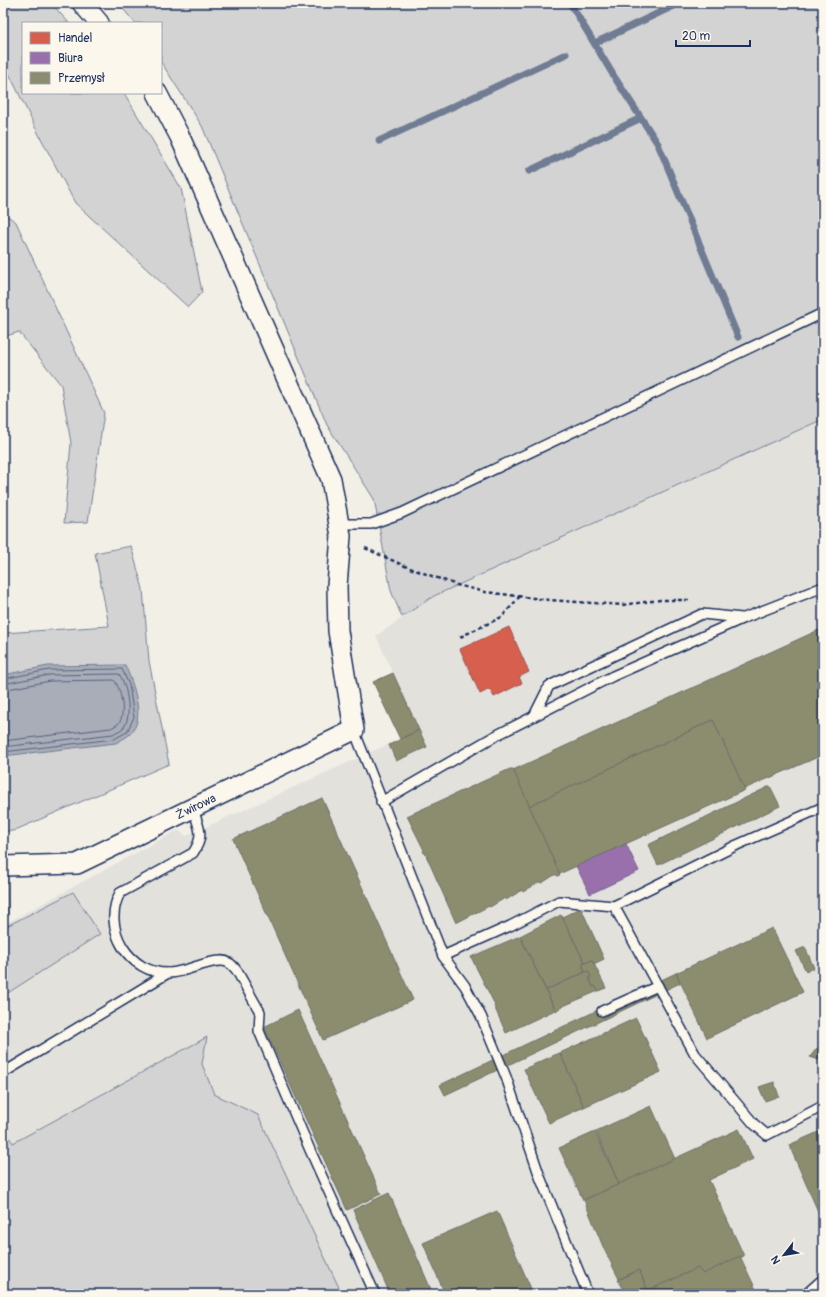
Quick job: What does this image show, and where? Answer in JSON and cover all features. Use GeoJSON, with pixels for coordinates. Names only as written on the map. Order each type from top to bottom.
{"type":"FeatureCollection","features":[{"type":"Feature","properties":{"kind":"street"},"geometry":{"type":"LineString","coordinates":[[82,3],[98,22]]}},
{"type":"Feature","properties":{"kind":"street"},"geometry":{"type":"LineString","coordinates":[[158,94],[180,137],[331,479],[341,536],[336,586],[338,631],[354,730]]}},
{"type":"Feature","properties":{"kind":"street","name":"Żwirowa"},"geometry":{"type":"LineString","coordinates":[[3,866],[77,864],[354,730]]}},
{"type":"Feature","properties":{"kind":"lane"},"geometry":{"type":"LineString","coordinates":[[340,524],[371,524],[402,514],[823,313]]}},
{"type":"Feature","properties":{"kind":"lane"},"geometry":{"type":"LineString","coordinates":[[381,802],[495,736],[613,676],[744,618],[823,586]]}},
{"type":"Feature","properties":{"kind":"lane"},"geometry":{"type":"LineString","coordinates":[[534,716],[549,686],[702,614],[744,618]]}},
{"type":"Feature","properties":{"kind":"lane"},"geometry":{"type":"LineString","coordinates":[[354,730],[381,802],[443,956],[465,986],[481,1016],[511,1092],[540,1177],[588,1294]]}},
{"type":"Feature","properties":{"kind":"lane"},"geometry":{"type":"LineString","coordinates":[[443,956],[510,926],[559,901],[614,906],[737,845],[823,807]]}},
{"type":"Feature","properties":{"kind":"lane"},"geometry":{"type":"LineString","coordinates":[[193,809],[200,830],[200,843],[193,853],[120,894],[115,903],[113,915],[114,930],[119,943],[128,955],[152,970],[168,973],[183,971],[198,965],[221,961],[233,966],[237,971],[260,1012],[259,1031],[310,1150],[376,1294]]}},
{"type":"Feature","properties":{"kind":"lane"},"geometry":{"type":"LineString","coordinates":[[614,906],[695,1054],[754,1124],[766,1135],[823,1106]]}},
{"type":"Feature","properties":{"kind":"lane"},"geometry":{"type":"LineString","coordinates":[[3,1073],[168,973]]}},
{"type":"Feature","properties":{"kind":"lane"},"geometry":{"type":"LineString","coordinates":[[602,1011],[658,986]]}},
{"type":"Feature","properties":{"kind":"lane"},"geometry":{"type":"LineString","coordinates":[[806,1294],[823,1279]]}},
{"type":"Feature","properties":{"kind":"path"},"geometry":{"type":"LineString","coordinates":[[365,548],[407,567],[457,585],[520,596],[622,605],[660,600],[708,599],[715,616]]}},
{"type":"Feature","properties":{"kind":"path"},"geometry":{"type":"LineString","coordinates":[[460,637],[502,618],[520,596]]}},
{"type":"Feature","properties":{"kind":"shaded area"},"geometry":{"type":"Polygon","coordinates":[[[3,3],[51,3],[68,22],[22,22],[22,94],[125,94],[181,188],[202,292],[188,307],[75,203],[35,127],[3,61],[3,3]]]}},
{"type":"Feature","properties":{"kind":"shaded area"},"geometry":{"type":"Polygon","coordinates":[[[118,3],[823,3],[823,419],[434,596],[402,617],[391,591],[374,499],[327,425],[202,126],[162,64],[162,22],[134,22],[118,3]]]}},
{"type":"Feature","properties":{"kind":"shaded area"},"geometry":{"type":"Polygon","coordinates":[[[3,213],[16,222],[104,413],[88,522],[64,523],[71,443],[61,385],[19,332],[3,337],[3,213]]]}},
{"type":"Feature","properties":{"kind":"shaded area"},"geometry":{"type":"Polygon","coordinates":[[[823,419],[823,1294],[3,1294],[3,925],[178,830],[186,836],[400,739],[373,682],[393,673],[376,636],[434,596],[823,419]]]}},
{"type":"Feature","properties":{"kind":"shaded area"},"geometry":{"type":"Polygon","coordinates":[[[131,546],[143,589],[149,661],[169,764],[13,831],[3,831],[3,633],[109,626],[95,553],[131,546]]]}},
{"type":"Feature","properties":{"kind":"shaded area"},"geometry":{"type":"Polygon","coordinates":[[[3,879],[7,879],[8,916],[3,919],[3,879]]]}},
{"type":"Feature","properties":{"kind":"shaded area"},"geometry":{"type":"Polygon","coordinates":[[[73,892],[100,934],[3,996],[3,928],[73,892]]]}},
{"type":"Feature","properties":{"kind":"shaded area"},"geometry":{"type":"Polygon","coordinates":[[[207,1037],[202,1064],[214,1094],[258,1115],[342,1294],[3,1294],[3,1128],[13,1143],[207,1037]]]}},
{"type":"Feature","properties":{"kind":"water"},"geometry":{"type":"Polygon","coordinates":[[[125,665],[135,691],[138,711],[134,728],[128,736],[116,743],[3,756],[3,675],[48,666],[125,665]]]}},
{"type":"Feature","properties":{"kind":"building: Handel"},"geometry":{"type":"Polygon","coordinates":[[[509,627],[529,672],[519,677],[522,683],[494,697],[490,689],[480,694],[460,649],[509,627]]]}},
{"type":"Feature","properties":{"kind":"building: Biura"},"geometry":{"type":"Polygon","coordinates":[[[626,844],[639,871],[590,894],[576,866],[626,844]]]}},
{"type":"Feature","properties":{"kind":"building: Przemysł"},"geometry":{"type":"Polygon","coordinates":[[[823,628],[823,753],[818,757],[744,789],[713,720],[529,806],[513,770],[823,628]]]}},
{"type":"Feature","properties":{"kind":"building: Przemysł"},"geometry":{"type":"Polygon","coordinates":[[[393,673],[419,730],[400,739],[373,682],[393,673]]]}},
{"type":"Feature","properties":{"kind":"building: Przemysł"},"geometry":{"type":"Polygon","coordinates":[[[713,720],[745,790],[559,874],[529,806],[713,720]]]}},
{"type":"Feature","properties":{"kind":"building: Przemysł"},"geometry":{"type":"Polygon","coordinates":[[[419,730],[427,747],[396,761],[389,745],[419,730]]]}},
{"type":"Feature","properties":{"kind":"building: Przemysł"},"geometry":{"type":"Polygon","coordinates":[[[510,769],[513,769],[560,875],[557,876],[556,874],[542,883],[539,882],[523,892],[522,890],[506,900],[505,898],[456,923],[425,853],[423,852],[424,850],[407,816],[510,769]]]}},
{"type":"Feature","properties":{"kind":"building: Przemysł"},"geometry":{"type":"Polygon","coordinates":[[[770,786],[780,806],[658,865],[648,845],[770,786]]]}},
{"type":"Feature","properties":{"kind":"building: Przemysł"},"geometry":{"type":"Polygon","coordinates":[[[322,798],[413,1000],[323,1040],[233,839],[322,798]]]}},
{"type":"Feature","properties":{"kind":"building: Przemysł"},"geometry":{"type":"Polygon","coordinates":[[[581,908],[604,959],[594,964],[592,960],[585,963],[562,917],[581,908]]]}},
{"type":"Feature","properties":{"kind":"building: Przemysł"},"geometry":{"type":"Polygon","coordinates":[[[561,915],[585,963],[583,964],[583,967],[585,972],[546,990],[520,936],[561,915]]]}},
{"type":"Feature","properties":{"kind":"building: Przemysł"},"geometry":{"type":"Polygon","coordinates":[[[772,928],[803,992],[707,1038],[676,973],[772,928]]]}},
{"type":"Feature","properties":{"kind":"building: Przemysł"},"geometry":{"type":"Polygon","coordinates":[[[520,936],[555,1010],[506,1033],[494,1006],[495,1005],[471,957],[520,936]]]}},
{"type":"Feature","properties":{"kind":"building: Przemysł"},"geometry":{"type":"Polygon","coordinates":[[[805,947],[814,968],[806,971],[796,951],[805,947]]]}},
{"type":"Feature","properties":{"kind":"building: Przemysł"},"geometry":{"type":"Polygon","coordinates":[[[592,960],[606,988],[598,991],[595,986],[593,987],[588,971],[585,972],[583,967],[583,964],[592,960]]]}},
{"type":"Feature","properties":{"kind":"building: Przemysł"},"geometry":{"type":"Polygon","coordinates":[[[588,971],[593,987],[595,986],[598,991],[561,1007],[556,1011],[546,990],[588,971]]]}},
{"type":"Feature","properties":{"kind":"building: Przemysł"},"geometry":{"type":"Polygon","coordinates":[[[676,973],[680,983],[445,1095],[440,1085],[676,973]]]}},
{"type":"Feature","properties":{"kind":"building: Przemysł"},"geometry":{"type":"Polygon","coordinates":[[[298,1010],[381,1194],[347,1210],[264,1027],[298,1010]]]}},
{"type":"Feature","properties":{"kind":"building: Przemysł"},"geometry":{"type":"Polygon","coordinates":[[[636,1018],[661,1072],[584,1107],[560,1053],[636,1018]]]}},
{"type":"Feature","properties":{"kind":"building: Przemysł"},"geometry":{"type":"Polygon","coordinates":[[[817,1048],[822,1061],[810,1057],[817,1048]]]}},
{"type":"Feature","properties":{"kind":"building: Przemysł"},"geometry":{"type":"Polygon","coordinates":[[[559,1053],[584,1107],[549,1123],[524,1069],[559,1053]]]}},
{"type":"Feature","properties":{"kind":"building: Przemysł"},"geometry":{"type":"Polygon","coordinates":[[[774,1082],[779,1096],[765,1101],[759,1087],[774,1082]]]}},
{"type":"Feature","properties":{"kind":"building: Przemysł"},"geometry":{"type":"Polygon","coordinates":[[[651,1106],[675,1159],[619,1184],[596,1131],[651,1106]]]}},
{"type":"Feature","properties":{"kind":"building: Przemysł"},"geometry":{"type":"Polygon","coordinates":[[[739,1129],[753,1159],[709,1180],[744,1256],[702,1275],[698,1268],[648,1291],[639,1270],[619,1279],[604,1249],[584,1200],[739,1129]]]}},
{"type":"Feature","properties":{"kind":"building: Przemysł"},"geometry":{"type":"Polygon","coordinates":[[[823,1130],[823,1215],[820,1216],[789,1145],[823,1130]]]}},
{"type":"Feature","properties":{"kind":"building: Przemysł"},"geometry":{"type":"Polygon","coordinates":[[[595,1132],[619,1184],[583,1200],[559,1148],[595,1132]]]}},
{"type":"Feature","properties":{"kind":"building: Przemysł"},"geometry":{"type":"Polygon","coordinates":[[[389,1193],[433,1294],[390,1294],[353,1210],[389,1193]]]}},
{"type":"Feature","properties":{"kind":"building: Przemysł"},"geometry":{"type":"Polygon","coordinates":[[[497,1211],[532,1291],[525,1294],[445,1294],[423,1243],[497,1211]]]}},
{"type":"Feature","properties":{"kind":"building: Przemysł"},"geometry":{"type":"Polygon","coordinates":[[[740,1256],[758,1294],[640,1294],[698,1268],[703,1274],[740,1256]]]}},
{"type":"Feature","properties":{"kind":"building: Przemysł"},"geometry":{"type":"Polygon","coordinates":[[[639,1270],[648,1292],[640,1294],[626,1294],[618,1280],[639,1270]]]}},
{"type":"Feature","properties":{"kind":"waterway"},"geometry":{"type":"LineString","coordinates":[[570,3],[615,78],[658,144],[738,337]]}},
{"type":"Feature","properties":{"kind":"waterway"},"geometry":{"type":"LineString","coordinates":[[595,43],[680,3]]}},
{"type":"Feature","properties":{"kind":"waterway"},"geometry":{"type":"LineString","coordinates":[[379,141],[566,54]]}},
{"type":"Feature","properties":{"kind":"waterway"},"geometry":{"type":"LineString","coordinates":[[529,171],[641,118]]}}]}
